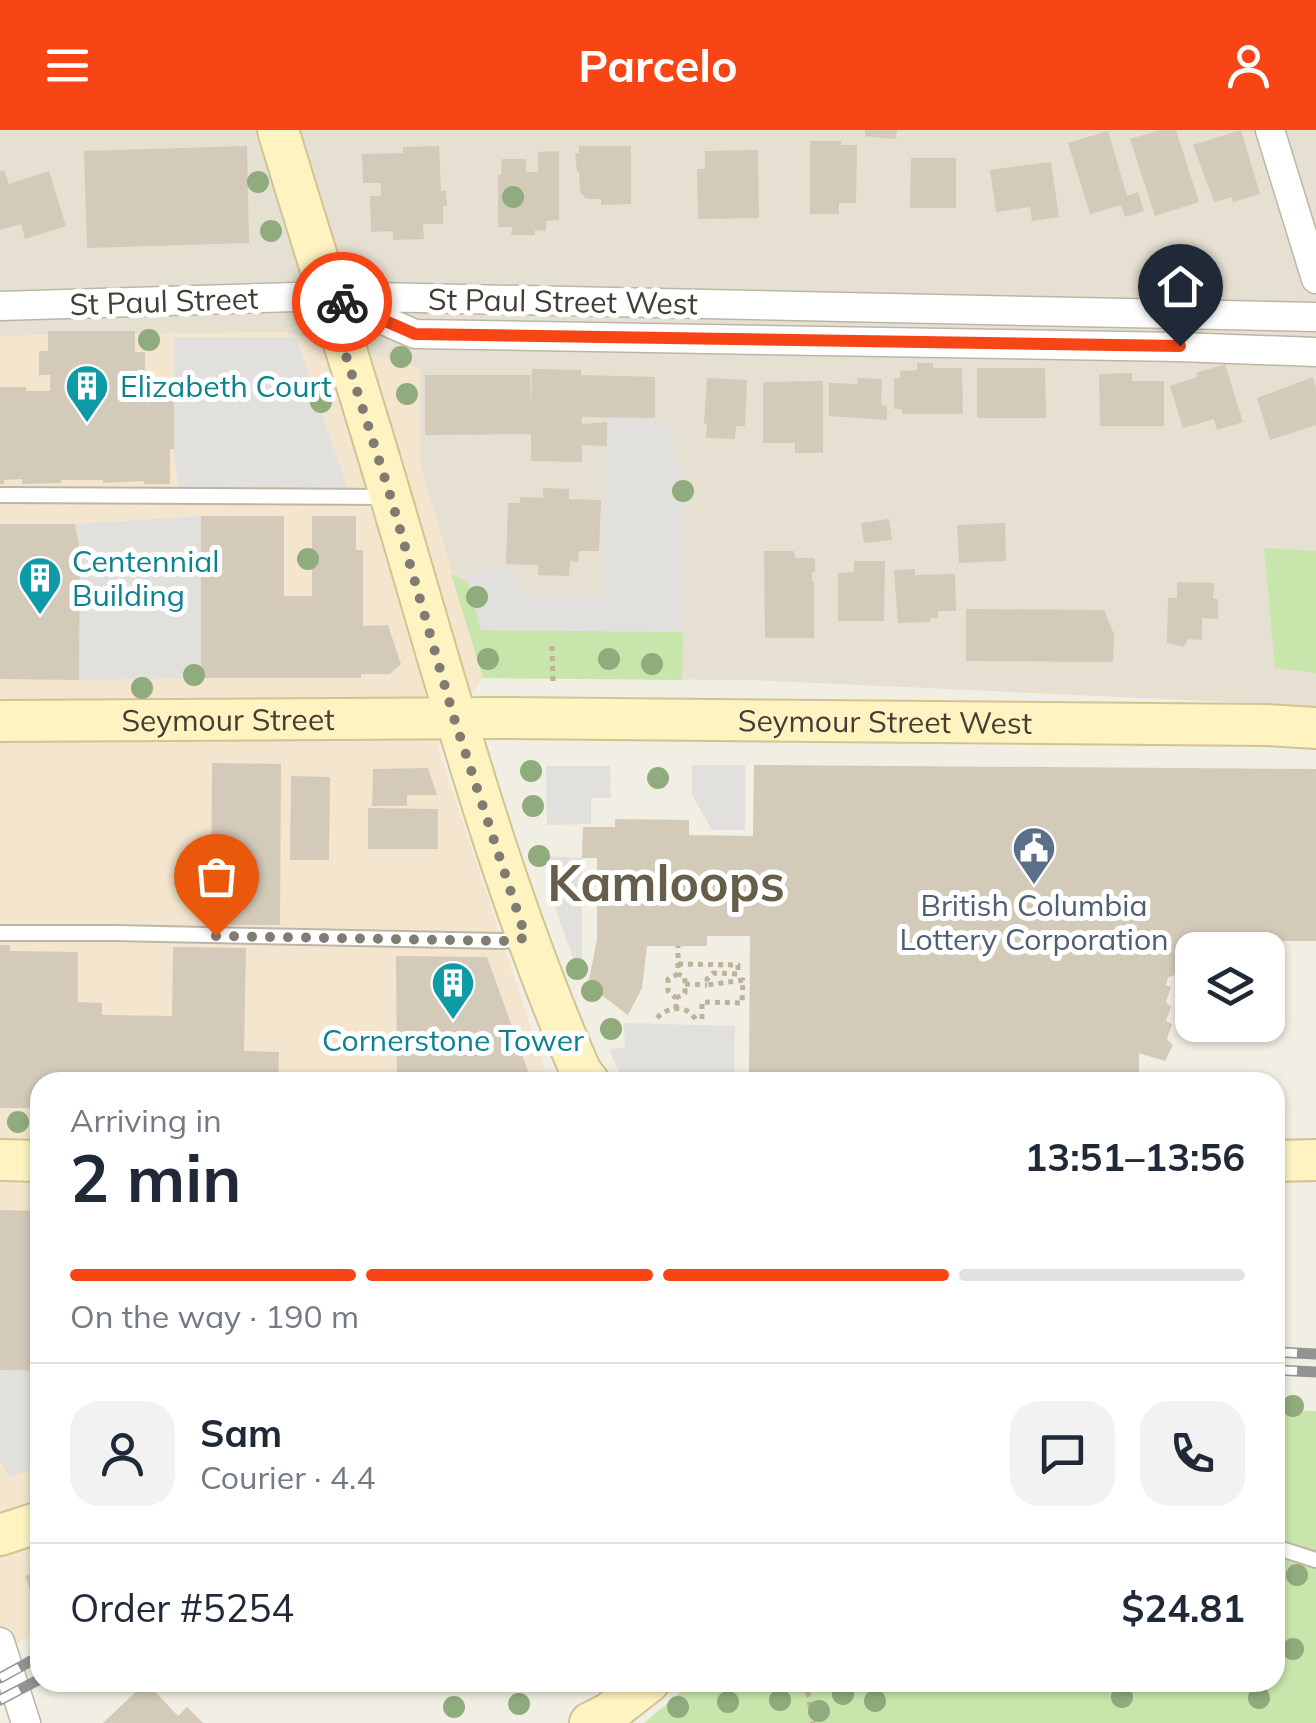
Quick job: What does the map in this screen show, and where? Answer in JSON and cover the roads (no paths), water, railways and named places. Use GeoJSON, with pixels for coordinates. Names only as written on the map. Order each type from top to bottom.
{"type":"FeatureCollection","features":[{"type":"Feature","properties":{"kind":"main road"},"geometry":{"type":"LineString","coordinates":[[278,130],[454,718],[546,994],[581,1072]]}},
{"type":"Feature","properties":{"kind":"main road","name":"Seymour Street"},"geometry":{"type":"LineString","coordinates":[[0,721],[454,718]]}},
{"type":"Feature","properties":{"kind":"main road","name":"Seymour Street West"},"geometry":{"type":"LineString","coordinates":[[454,718],[1316,728]]}},
{"type":"Feature","properties":{"kind":"main road"},"geometry":{"type":"LineString","coordinates":[[0,1160],[30,1161]]}},
{"type":"Feature","properties":{"kind":"main road"},"geometry":{"type":"LineString","coordinates":[[1285,1161],[1316,1160]]}},
{"type":"Feature","properties":{"kind":"main road"},"geometry":{"type":"LineString","coordinates":[[0,1535],[30,1525]]}},
{"type":"Feature","properties":{"kind":"main road"},"geometry":{"type":"LineString","coordinates":[[590,1723],[637,1692]]}},
{"type":"Feature","properties":{"kind":"street"},"geometry":{"type":"LineString","coordinates":[[1270,130],[1316,279]]}},
{"type":"Feature","properties":{"kind":"street","name":"St Paul Street"},"geometry":{"type":"LineString","coordinates":[[0,306],[327,296]]}},
{"type":"Feature","properties":{"kind":"street","name":"St Paul Street West"},"geometry":{"type":"LineString","coordinates":[[327,296],[1316,317]]}},
{"type":"Feature","properties":{"kind":"street","name":"St Paul Street West"},"geometry":{"type":"LineString","coordinates":[[327,296],[415,334],[1180,346],[1316,352]]}},
{"type":"Feature","properties":{"kind":"street"},"geometry":{"type":"LineString","coordinates":[[0,1642],[26,1723]]}},
{"type":"Feature","properties":{"kind":"lane"},"geometry":{"type":"LineString","coordinates":[[0,496],[391,498]]}},
{"type":"Feature","properties":{"kind":"lane"},"geometry":{"type":"LineString","coordinates":[[0,933],[503,941],[526,938]]}},
{"type":"Feature","properties":{"kind":"lane"},"geometry":{"type":"LineString","coordinates":[[1285,1550],[1316,1560]]}},
{"type":"Feature","properties":{"kind":"railway"},"geometry":{"type":"LineString","coordinates":[[1285,1352],[1316,1354]]}},
{"type":"Feature","properties":{"kind":"railway"},"geometry":{"type":"LineString","coordinates":[[1285,1370],[1316,1372]]}},
{"type":"Feature","properties":{"kind":"railway"},"geometry":{"type":"LineString","coordinates":[[0,1678],[30,1662]]}},
{"type":"Feature","properties":{"kind":"railway"},"geometry":{"type":"LineString","coordinates":[[0,1700],[30,1684]]}},
{"type":"Feature","properties":{"kind":"place","name":"Elizabeth Court"},"geometry":{"type":"Point","coordinates":[87,424]}},
{"type":"Feature","properties":{"kind":"place","name":"Centennial Building"},"geometry":{"type":"Point","coordinates":[40,616]}},
{"type":"Feature","properties":{"kind":"place","name":"British Columbia Lottery Corporation"},"geometry":{"type":"Point","coordinates":[1034,886]}},
{"type":"Feature","properties":{"kind":"place","name":"Cornerstone Tower"},"geometry":{"type":"Point","coordinates":[453,1021]}},
{"type":"Feature","properties":{"kind":"district","name":"Kamloops"},"geometry":{"type":"Point","coordinates":[666,882]}}]}
